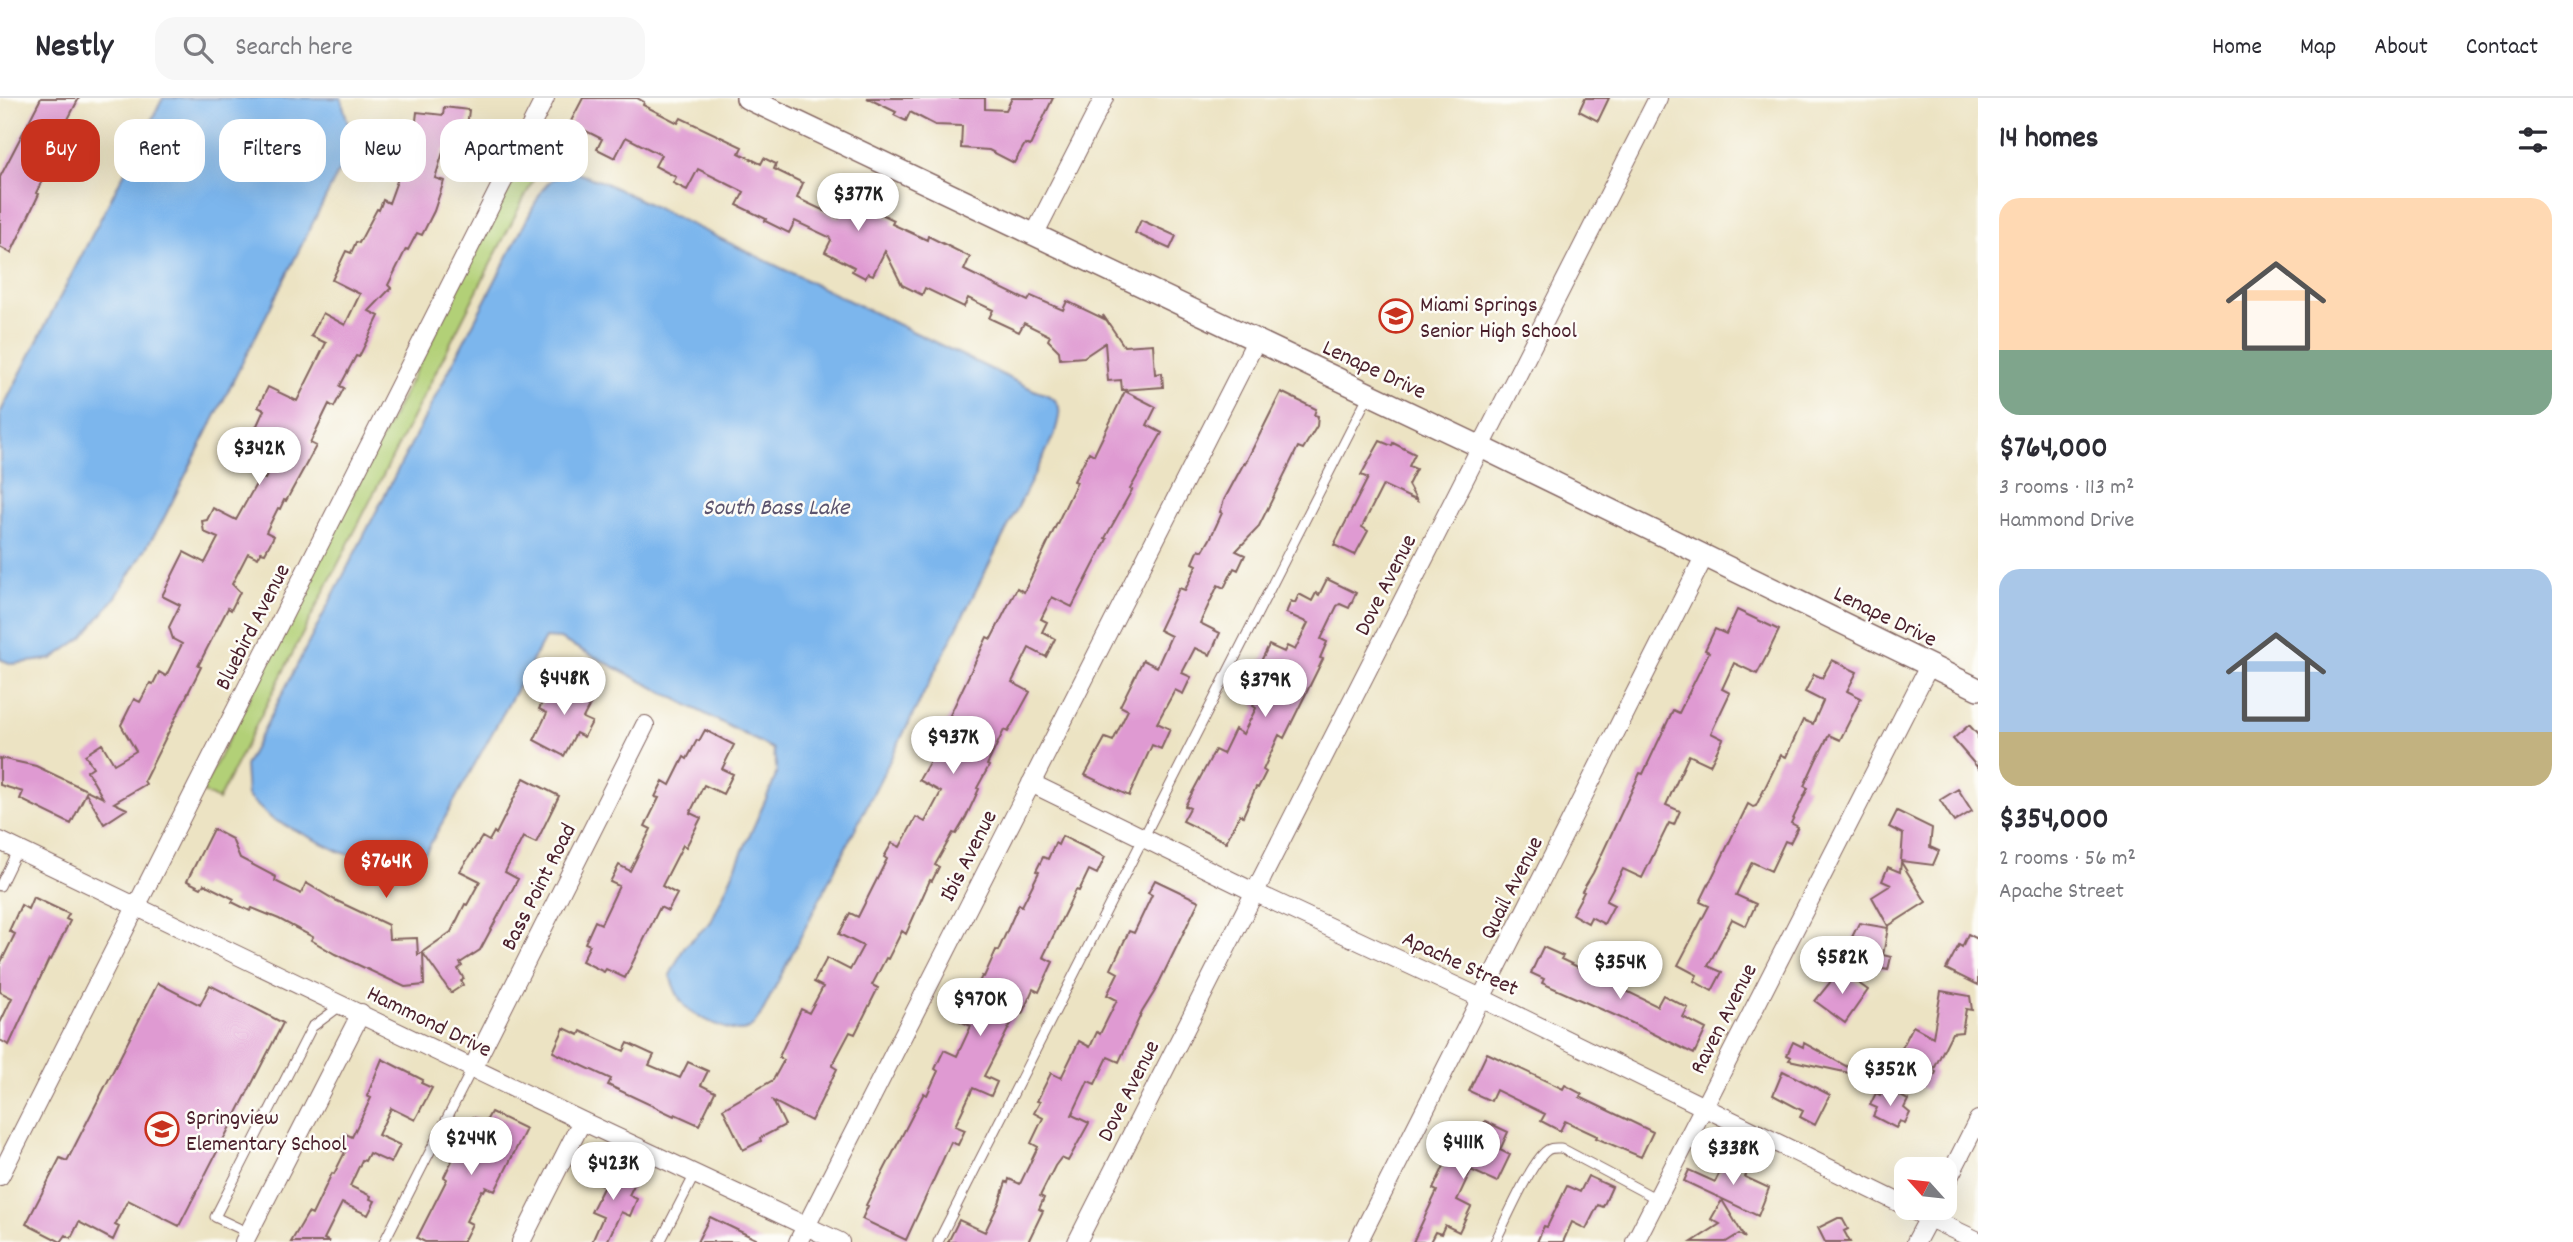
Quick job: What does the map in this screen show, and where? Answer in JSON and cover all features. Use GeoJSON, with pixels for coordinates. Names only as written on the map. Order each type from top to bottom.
{"type":"FeatureCollection","features":[{"type":"Feature","properties":{"kind":"street","name":"Bluebird Avenue"},"geometry":{"type":"LineString","coordinates":[[0,1176],[545,98]]}},
{"type":"Feature","properties":{"kind":"street","name":"Lenape Drive"},"geometry":{"type":"LineString","coordinates":[[747,98],[1481,447],[1978,689]]}},
{"type":"Feature","properties":{"kind":"street"},"geometry":{"type":"LineString","coordinates":[[1034,235],[1104,98]]}},
{"type":"Feature","properties":{"kind":"street","name":"Dove Avenue"},"geometry":{"type":"LineString","coordinates":[[1077,1242],[1658,98]]}},
{"type":"Feature","properties":{"kind":"street","name":"Ibis Avenue"},"geometry":{"type":"LineString","coordinates":[[802,1234],[1256,341]]}},
{"type":"Feature","properties":{"kind":"street","name":"Quail Avenue"},"geometry":{"type":"LineString","coordinates":[[1358,1242],[1705,555]]}},
{"type":"Feature","properties":{"kind":"street","name":"Raven Avenue"},"geometry":{"type":"LineString","coordinates":[[1635,1242],[1929,666]]}},
{"type":"Feature","properties":{"kind":"street","name":"Bass Point Road"},"geometry":{"type":"LineString","coordinates":[[472,1069],[645,725]]}},
{"type":"Feature","properties":{"kind":"street","name":"Apache Street"},"geometry":{"type":"LineString","coordinates":[[1031,783],[1256,893],[1481,998],[1894,1201]]}},
{"type":"Feature","properties":{"kind":"street","name":"Hammond Drive"},"geometry":{"type":"LineString","coordinates":[[0,841],[695,1174],[802,1234],[840,1242]]}},
{"type":"Feature","properties":{"kind":"street"},"geometry":{"type":"LineString","coordinates":[[246,1238],[361,1013]]}},
{"type":"Feature","properties":{"kind":"street"},"geometry":{"type":"LineString","coordinates":[[1957,1161],[1978,1120]]}},
{"type":"Feature","properties":{"kind":"street"},"geometry":{"type":"LineString","coordinates":[[521,1242],[582,1121]]}},
{"type":"Feature","properties":{"kind":"street"},"geometry":{"type":"LineString","coordinates":[[1916,1242],[1928,1220]]}},
{"type":"Feature","properties":{"kind":"street","name":"Apache Street"},"geometry":{"type":"LineString","coordinates":[[1944,1220],[1978,1241]]}},
{"type":"Feature","properties":{"kind":"lane"},"geometry":{"type":"LineString","coordinates":[[938,1242],[1369,394]]}},
{"type":"Feature","properties":{"kind":"lane"},"geometry":{"type":"LineString","coordinates":[[0,886],[18,849]]}},
{"type":"Feature","properties":{"kind":"lane"},"geometry":{"type":"LineString","coordinates":[[246,1238],[215,1217],[312,1027],[343,1004]]}},
{"type":"Feature","properties":{"kind":"lane"},"geometry":{"type":"LineString","coordinates":[[384,1242],[472,1069]]}},
{"type":"Feature","properties":{"kind":"lane"},"geometry":{"type":"LineString","coordinates":[[1495,1242],[1528,1178],[1545,1152],[1552,1147],[1561,1148],[1657,1199]]}},
{"type":"Feature","properties":{"kind":"lane"},"geometry":{"type":"LineString","coordinates":[[660,1242],[695,1174]]}},
{"type":"Feature","properties":{"kind":"green space"},"geometry":{"type":"Polygon","coordinates":[[[512,182],[532,182],[218,800],[202,791],[512,182]]]}},
{"type":"Feature","properties":{"kind":"water"},"geometry":{"type":"Polygon","coordinates":[[[163,98],[341,98],[347,119],[340,119],[340,169],[162,522],[116,597],[83,637],[52,659],[12,664],[0,659],[0,413],[120,182],[205,182],[205,119],[152,119],[163,98]]]}},
{"type":"Feature","properties":{"kind":"water","name":"South Bass Lake"},"geometry":{"type":"Polygon","coordinates":[[[588,177],[603,182],[1046,394],[1057,402],[1059,407],[1054,436],[765,1007],[754,1025],[742,1031],[724,1028],[689,1010],[677,994],[670,975],[684,947],[711,922],[774,781],[777,771],[773,749],[560,639],[545,638],[427,850],[416,862],[375,861],[340,852],[272,819],[247,796],[245,766],[542,190],[549,182],[588,182],[588,177]]]}},
{"type":"Feature","properties":{"kind":"building"},"geometry":{"type":"Polygon","coordinates":[[[41,98],[79,98],[68,119],[30,119],[41,98]]]}},
{"type":"Feature","properties":{"kind":"building"},"geometry":{"type":"Polygon","coordinates":[[[583,98],[637,98],[644,102],[643,105],[678,123],[681,118],[742,147],[739,153],[761,164],[764,158],[776,164],[774,169],[803,183],[797,198],[839,218],[848,198],[894,220],[892,224],[927,240],[928,236],[970,257],[964,270],[1028,301],[1031,296],[1063,310],[1067,301],[1104,319],[1103,315],[1124,346],[1153,344],[1155,374],[1162,373],[1163,387],[1122,390],[1121,380],[1108,381],[1105,343],[1084,357],[1060,359],[1059,351],[1048,340],[1050,336],[1024,323],[1019,332],[989,318],[993,310],[968,298],[964,307],[925,288],[922,295],[902,285],[885,251],[873,275],[868,273],[865,278],[852,271],[854,267],[825,252],[831,240],[829,237],[795,221],[789,233],[765,221],[766,219],[737,205],[744,192],[698,169],[687,190],[673,183],[676,177],[655,166],[661,155],[626,137],[615,158],[597,149],[602,139],[588,132],[588,119],[572,119],[583,98]]]}},
{"type":"Feature","properties":{"kind":"building"},"geometry":{"type":"Polygon","coordinates":[[[867,98],[985,98],[985,109],[1006,110],[1012,98],[1053,98],[1030,146],[1025,144],[1014,163],[989,150],[961,148],[962,126],[935,125],[910,112],[906,121],[894,115],[896,112],[867,98]]]}},
{"type":"Feature","properties":{"kind":"building"},"geometry":{"type":"Polygon","coordinates":[[[1585,98],[1609,98],[1598,121],[1579,111],[1585,98]]]}},
{"type":"Feature","properties":{"kind":"building"},"geometry":{"type":"Polygon","coordinates":[[[444,107],[469,110],[468,119],[440,119],[440,162],[435,178],[444,182],[434,211],[422,235],[417,233],[408,250],[406,249],[388,285],[391,288],[369,311],[379,316],[359,357],[356,356],[340,386],[344,388],[334,407],[329,404],[310,443],[316,446],[266,532],[274,536],[265,553],[261,552],[258,558],[248,553],[232,584],[240,592],[231,610],[228,608],[198,666],[201,667],[144,781],[146,784],[114,803],[127,809],[104,824],[86,793],[71,824],[20,799],[23,792],[0,785],[0,758],[36,766],[103,798],[87,771],[93,767],[85,755],[102,744],[114,764],[136,751],[121,725],[134,699],[140,702],[159,672],[166,676],[182,644],[173,639],[169,627],[180,605],[162,596],[184,552],[205,563],[218,538],[204,532],[202,521],[207,520],[213,508],[236,520],[260,477],[265,479],[282,446],[254,432],[264,410],[258,407],[268,387],[297,401],[326,343],[311,336],[323,313],[345,325],[360,294],[332,280],[346,251],[351,253],[356,242],[359,243],[383,200],[389,203],[397,182],[426,182],[426,119],[416,119],[417,112],[443,115],[444,107]]]}},
{"type":"Feature","properties":{"kind":"building"},"geometry":{"type":"Polygon","coordinates":[[[21,137],[21,182],[42,182],[36,193],[39,194],[11,253],[0,247],[0,177],[21,137]]]}},
{"type":"Feature","properties":{"kind":"building"},"geometry":{"type":"Polygon","coordinates":[[[1141,220],[1176,236],[1170,249],[1135,233],[1141,220]]]}},
{"type":"Feature","properties":{"kind":"building"},"geometry":{"type":"Polygon","coordinates":[[[1125,391],[1156,407],[1147,425],[1162,433],[1130,489],[1132,490],[1105,538],[1107,539],[1072,607],[1052,597],[1041,619],[1047,622],[1042,632],[1055,639],[1046,657],[1029,648],[1012,682],[1030,692],[1008,732],[1004,730],[966,817],[956,834],[953,833],[935,865],[939,867],[932,881],[930,880],[906,934],[902,931],[872,985],[878,988],[855,1034],[850,1032],[832,1066],[837,1069],[811,1121],[773,1101],[785,1125],[743,1150],[723,1109],[773,1080],[784,1060],[779,1057],[801,1009],[809,1013],[823,987],[814,982],[827,958],[850,970],[863,946],[839,934],[850,913],[858,917],[887,859],[884,857],[892,843],[900,847],[916,817],[925,822],[941,792],[919,780],[930,761],[970,746],[942,732],[987,637],[991,639],[1017,588],[1024,592],[1077,482],[1074,481],[1089,452],[1094,455],[1125,391]]]}},
{"type":"Feature","properties":{"kind":"building"},"geometry":{"type":"Polygon","coordinates":[[[1281,392],[1316,409],[1314,415],[1318,416],[1317,426],[1303,449],[1298,447],[1258,528],[1236,551],[1245,555],[1238,570],[1234,568],[1224,588],[1218,585],[1200,623],[1220,633],[1210,655],[1195,648],[1182,673],[1191,677],[1183,694],[1175,690],[1157,723],[1170,729],[1161,749],[1152,745],[1129,796],[1085,775],[1105,738],[1113,741],[1128,710],[1120,706],[1143,660],[1157,667],[1171,636],[1159,630],[1179,588],[1185,590],[1197,565],[1193,563],[1199,549],[1203,551],[1210,539],[1222,513],[1220,512],[1224,500],[1281,392]]]}},
{"type":"Feature","properties":{"kind":"building"},"geometry":{"type":"Polygon","coordinates":[[[1380,441],[1392,446],[1393,443],[1415,454],[1409,466],[1416,469],[1408,485],[1417,501],[1383,485],[1362,527],[1368,531],[1355,555],[1334,545],[1368,478],[1361,475],[1380,441]]]}},
{"type":"Feature","properties":{"kind":"building"},"geometry":{"type":"Polygon","coordinates":[[[1327,579],[1356,593],[1349,608],[1340,604],[1337,606],[1321,639],[1327,642],[1320,658],[1323,659],[1284,738],[1279,735],[1263,770],[1266,772],[1226,842],[1183,821],[1190,808],[1185,806],[1215,750],[1223,754],[1235,729],[1243,734],[1271,669],[1260,663],[1269,645],[1284,652],[1287,646],[1295,650],[1308,623],[1286,613],[1291,601],[1295,603],[1299,594],[1312,601],[1316,593],[1319,595],[1327,579]]]}},
{"type":"Feature","properties":{"kind":"building"},"geometry":{"type":"Polygon","coordinates":[[[1737,610],[1779,630],[1757,674],[1734,663],[1722,689],[1730,693],[1711,733],[1723,739],[1710,765],[1689,755],[1666,805],[1680,811],[1674,825],[1669,823],[1642,878],[1623,869],[1606,901],[1614,905],[1604,924],[1591,917],[1588,923],[1572,914],[1584,892],[1582,891],[1673,710],[1679,713],[1709,652],[1705,650],[1715,629],[1726,634],[1737,610]]]}},
{"type":"Feature","properties":{"kind":"building"},"geometry":{"type":"Polygon","coordinates":[[[1832,660],[1857,672],[1847,691],[1861,698],[1840,740],[1829,735],[1816,760],[1804,786],[1808,788],[1791,823],[1798,827],[1790,843],[1785,841],[1771,871],[1752,862],[1736,895],[1756,904],[1746,926],[1732,919],[1708,966],[1722,972],[1712,991],[1694,981],[1697,975],[1678,965],[1709,906],[1700,902],[1748,804],[1756,806],[1781,755],[1786,757],[1803,720],[1813,724],[1823,701],[1805,692],[1814,674],[1822,678],[1832,660]]]}},
{"type":"Feature","properties":{"kind":"building"},"geometry":{"type":"Polygon","coordinates":[[[564,679],[595,695],[583,718],[592,722],[584,737],[576,733],[564,756],[534,740],[547,713],[539,709],[548,690],[556,694],[564,679]]]}},
{"type":"Feature","properties":{"kind":"building"},"geometry":{"type":"Polygon","coordinates":[[[1969,725],[1978,735],[1978,768],[1953,739],[1969,725]]]}},
{"type":"Feature","properties":{"kind":"building"},"geometry":{"type":"Polygon","coordinates":[[[705,730],[734,745],[722,769],[733,774],[723,794],[704,785],[690,813],[701,818],[686,847],[683,845],[662,886],[677,894],[668,911],[660,907],[625,978],[606,969],[604,972],[582,961],[590,945],[585,943],[595,921],[601,924],[619,886],[610,882],[619,865],[630,871],[651,829],[645,826],[659,798],[655,797],[663,781],[670,785],[684,757],[687,759],[705,730]]]}},
{"type":"Feature","properties":{"kind":"building"},"geometry":{"type":"Polygon","coordinates":[[[524,778],[559,796],[536,843],[523,837],[505,872],[518,879],[480,950],[460,963],[462,966],[458,969],[464,979],[461,981],[463,985],[451,993],[423,953],[424,985],[405,987],[335,954],[311,940],[313,937],[279,919],[252,908],[250,911],[232,902],[234,899],[204,884],[201,888],[187,881],[213,829],[232,839],[240,858],[276,877],[275,881],[301,894],[306,883],[388,925],[389,939],[417,938],[418,955],[451,932],[480,881],[460,871],[482,837],[489,841],[494,832],[496,834],[524,778]]]}},
{"type":"Feature","properties":{"kind":"building"},"geometry":{"type":"Polygon","coordinates":[[[1958,789],[1972,811],[1954,822],[1940,800],[1958,789]]]}},
{"type":"Feature","properties":{"kind":"building"},"geometry":{"type":"Polygon","coordinates":[[[1897,811],[1932,828],[1930,847],[1939,851],[1933,865],[1901,861],[1903,834],[1889,827],[1897,811]]]}},
{"type":"Feature","properties":{"kind":"building"},"geometry":{"type":"Polygon","coordinates":[[[1062,836],[1105,857],[1097,874],[1089,870],[1079,891],[1076,890],[1043,957],[1053,962],[1039,992],[1033,989],[1022,1014],[1017,1012],[984,1076],[997,1082],[991,1096],[973,1088],[955,1126],[965,1130],[958,1145],[951,1142],[906,1240],[862,1219],[868,1206],[866,1205],[924,1093],[927,1095],[944,1050],[957,1056],[971,1026],[960,1021],[996,950],[998,951],[1019,904],[1022,906],[1039,872],[1036,871],[1043,857],[1048,859],[1055,843],[1058,845],[1062,836]]]}},
{"type":"Feature","properties":{"kind":"building"},"geometry":{"type":"Polygon","coordinates":[[[1901,862],[1926,902],[1888,926],[1872,897],[1891,885],[1882,881],[1888,867],[1900,872],[1901,862]]]}},
{"type":"Feature","properties":{"kind":"building"},"geometry":{"type":"Polygon","coordinates":[[[1155,880],[1199,901],[1119,1062],[1108,1057],[1095,1084],[1088,1081],[1072,1115],[1089,1123],[1068,1161],[1061,1158],[1055,1166],[1040,1196],[1044,1198],[1039,1209],[1043,1211],[1028,1242],[948,1242],[959,1220],[985,1232],[1006,1182],[1008,1183],[1009,1179],[1020,1184],[1038,1147],[1031,1143],[1043,1118],[1034,1113],[1040,1102],[1037,1101],[1051,1073],[1061,1078],[1079,1041],[1090,1047],[1097,1032],[1100,1034],[1117,1000],[1107,995],[1118,973],[1111,969],[1129,931],[1134,933],[1152,895],[1148,893],[1155,880]]]}},
{"type":"Feature","properties":{"kind":"building"},"geometry":{"type":"Polygon","coordinates":[[[33,897],[69,914],[66,919],[70,921],[9,1045],[0,1040],[0,1023],[12,998],[0,992],[0,964],[15,934],[9,931],[21,905],[28,909],[33,897]]]}},
{"type":"Feature","properties":{"kind":"building"},"geometry":{"type":"Polygon","coordinates":[[[1859,923],[1888,928],[1883,955],[1891,957],[1888,970],[1853,963],[1858,938],[1852,937],[1859,923]]]}},
{"type":"Feature","properties":{"kind":"building"},"geometry":{"type":"Polygon","coordinates":[[[1968,934],[1978,939],[1978,985],[1946,969],[1968,934]]]}},
{"type":"Feature","properties":{"kind":"building"},"geometry":{"type":"Polygon","coordinates":[[[1543,947],[1601,978],[1605,971],[1623,980],[1620,988],[1657,1006],[1663,995],[1688,1008],[1683,1017],[1706,1029],[1694,1054],[1542,983],[1544,979],[1531,973],[1543,947]]]}},
{"type":"Feature","properties":{"kind":"building"},"geometry":{"type":"Polygon","coordinates":[[[1840,970],[1868,990],[1845,1023],[1815,1001],[1840,970]]]}},
{"type":"Feature","properties":{"kind":"building"},"geometry":{"type":"Polygon","coordinates":[[[158,983],[200,1005],[210,985],[283,1023],[179,1226],[128,1200],[115,1225],[119,1227],[113,1240],[79,1222],[71,1238],[66,1235],[61,1242],[26,1224],[60,1158],[67,1161],[158,983]]]}},
{"type":"Feature","properties":{"kind":"building"},"geometry":{"type":"Polygon","coordinates":[[[1941,991],[1970,996],[1972,1010],[1966,1009],[1962,1032],[1952,1033],[1933,1071],[1936,1072],[1927,1090],[1912,1083],[1916,1075],[1894,1064],[1913,1026],[1933,1037],[1941,991]]]}},
{"type":"Feature","properties":{"kind":"building"},"geometry":{"type":"Polygon","coordinates":[[[564,1028],[579,1035],[581,1031],[624,1051],[628,1043],[654,1055],[649,1065],[680,1078],[688,1062],[708,1071],[701,1085],[715,1092],[699,1125],[608,1085],[611,1079],[553,1052],[564,1028]]]}},
{"type":"Feature","properties":{"kind":"building"},"geometry":{"type":"Polygon","coordinates":[[[1793,1042],[1803,1047],[1804,1043],[1855,1071],[1854,1074],[1789,1060],[1791,1057],[1787,1055],[1793,1042]]]}},
{"type":"Feature","properties":{"kind":"building"},"geometry":{"type":"Polygon","coordinates":[[[1487,1053],[1563,1089],[1565,1085],[1582,1094],[1580,1097],[1653,1132],[1641,1157],[1565,1121],[1560,1131],[1541,1121],[1545,1114],[1496,1090],[1491,1101],[1469,1091],[1487,1053]]]}},
{"type":"Feature","properties":{"kind":"building"},"geometry":{"type":"Polygon","coordinates":[[[382,1059],[423,1080],[421,1083],[432,1088],[415,1120],[391,1108],[378,1135],[400,1145],[391,1163],[369,1153],[365,1161],[362,1160],[350,1186],[371,1196],[370,1199],[375,1201],[368,1215],[342,1203],[324,1239],[330,1242],[291,1242],[308,1213],[312,1215],[345,1152],[337,1148],[344,1133],[352,1137],[371,1098],[367,1096],[382,1059]]]}},
{"type":"Feature","properties":{"kind":"building"},"geometry":{"type":"Polygon","coordinates":[[[1783,1071],[1830,1095],[1815,1125],[1800,1117],[1803,1111],[1773,1095],[1783,1071]]]}},
{"type":"Feature","properties":{"kind":"building"},"geometry":{"type":"Polygon","coordinates":[[[1884,1087],[1908,1100],[1904,1108],[1910,1113],[1905,1123],[1900,1121],[1896,1128],[1873,1116],[1877,1108],[1870,1105],[1876,1093],[1880,1095],[1884,1087]]]}},
{"type":"Feature","properties":{"kind":"building"},"geometry":{"type":"Polygon","coordinates":[[[491,1112],[526,1129],[495,1191],[486,1187],[482,1190],[466,1221],[472,1224],[463,1242],[425,1242],[417,1238],[447,1179],[444,1177],[473,1117],[485,1123],[491,1112]]]}},
{"type":"Feature","properties":{"kind":"building"},"geometry":{"type":"Polygon","coordinates":[[[1485,1121],[1508,1132],[1500,1150],[1510,1155],[1497,1182],[1471,1170],[1457,1200],[1471,1207],[1459,1232],[1445,1225],[1441,1234],[1435,1232],[1430,1242],[1413,1242],[1437,1191],[1433,1189],[1454,1145],[1470,1152],[1485,1121]]]}},
{"type":"Feature","properties":{"kind":"building"},"geometry":{"type":"Polygon","coordinates":[[[1727,1158],[1739,1164],[1737,1168],[1747,1173],[1745,1177],[1769,1188],[1758,1216],[1684,1181],[1689,1170],[1715,1182],[1727,1158]]]}},
{"type":"Feature","properties":{"kind":"building"},"geometry":{"type":"Polygon","coordinates":[[[606,1167],[636,1181],[629,1195],[637,1199],[630,1216],[621,1212],[607,1242],[592,1242],[603,1217],[591,1212],[604,1186],[598,1183],[606,1167]]]}},
{"type":"Feature","properties":{"kind":"building"},"geometry":{"type":"Polygon","coordinates":[[[1588,1176],[1612,1187],[1603,1207],[1598,1205],[1586,1229],[1572,1222],[1563,1242],[1537,1242],[1567,1186],[1580,1192],[1588,1176]]]}},
{"type":"Feature","properties":{"kind":"building"},"geometry":{"type":"Polygon","coordinates":[[[1722,1200],[1745,1238],[1739,1234],[1726,1242],[1692,1242],[1720,1224],[1711,1219],[1722,1200]]]}},
{"type":"Feature","properties":{"kind":"building"},"geometry":{"type":"Polygon","coordinates":[[[710,1217],[762,1242],[697,1242],[710,1217]]]}},
{"type":"Feature","properties":{"kind":"building"},"geometry":{"type":"Polygon","coordinates":[[[1842,1218],[1848,1229],[1844,1231],[1850,1242],[1825,1242],[1818,1228],[1842,1218]]]}},
{"type":"Feature","properties":{"kind":"place","name":"Miami Springs Senior High School"},"geometry":{"type":"Point","coordinates":[1396,316]}},
{"type":"Feature","properties":{"kind":"place","name":"Springview Elementary School"},"geometry":{"type":"Point","coordinates":[162,1129]}}]}
